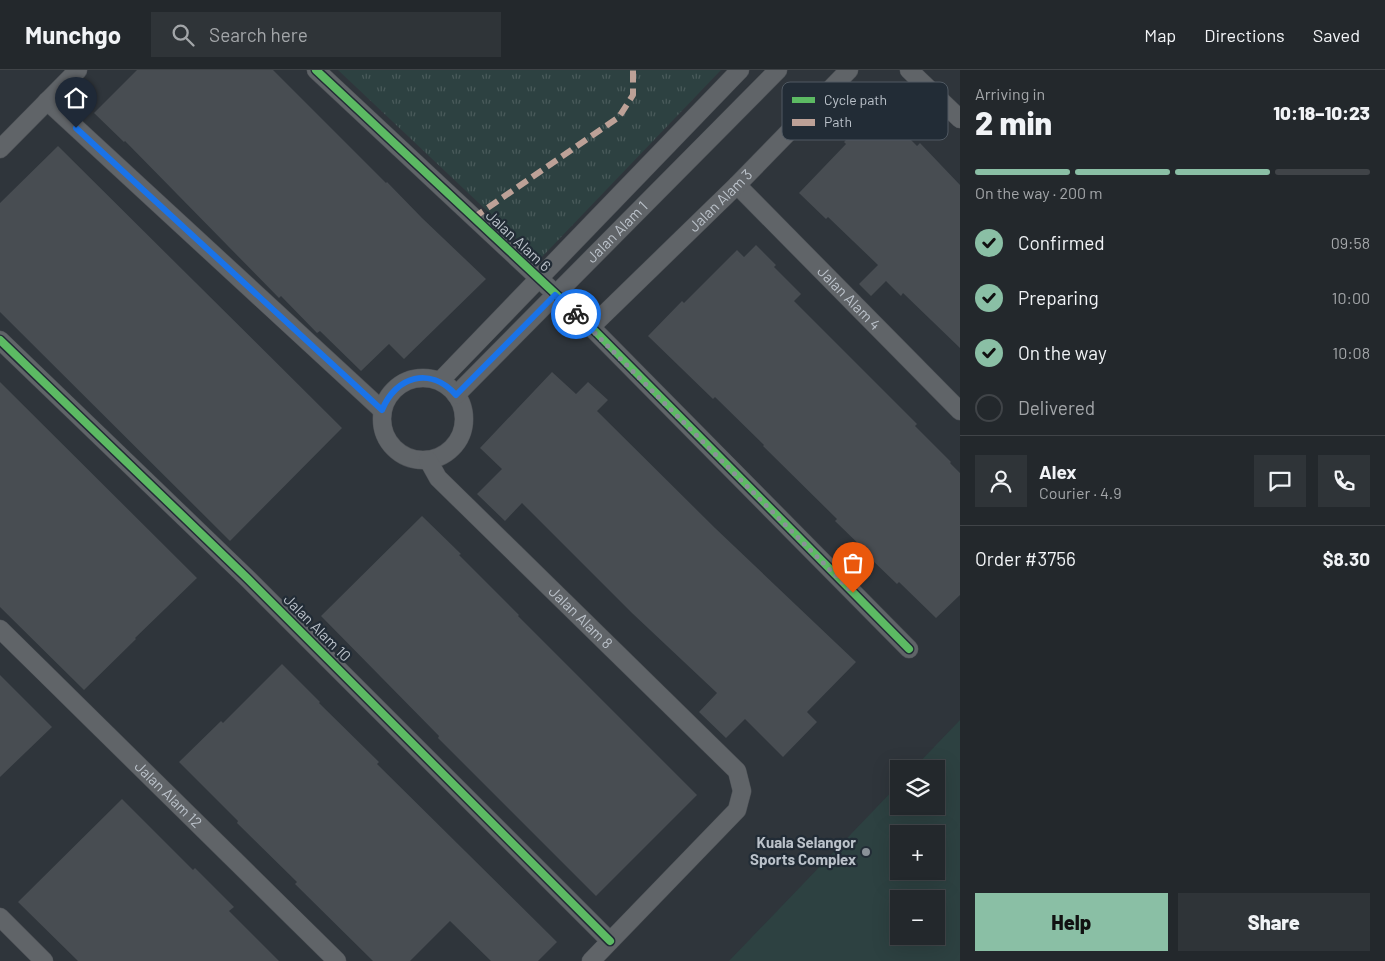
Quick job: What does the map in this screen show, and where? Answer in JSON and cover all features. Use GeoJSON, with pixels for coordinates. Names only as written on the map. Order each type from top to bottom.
{"type":"FeatureCollection","features":[{"type":"Feature","properties":{"kind":"street"},"geometry":{"type":"LineString","coordinates":[[0,148],[78,70]]}},
{"type":"Feature","properties":{"kind":"street","name":"Jalan Alam 6"},"geometry":{"type":"LineString","coordinates":[[316,70],[591,327],[909,648]]}},
{"type":"Feature","properties":{"kind":"street","name":"Jalan Alam 1"},"geometry":{"type":"LineString","coordinates":[[440,381],[740,70]]}},
{"type":"Feature","properties":{"kind":"street","name":"Jalan Alam 1"},"geometry":{"type":"LineString","coordinates":[[456,395],[778,70]]}},
{"type":"Feature","properties":{"kind":"street","name":"Jalan Alam 3"},"geometry":{"type":"LineString","coordinates":[[837,82],[849,70]]}},
{"type":"Feature","properties":{"kind":"street"},"geometry":{"type":"LineString","coordinates":[[909,70],[921,82]]}},
{"type":"Feature","properties":{"kind":"street"},"geometry":{"type":"LineString","coordinates":[[47,101],[382,410]]}},
{"type":"Feature","properties":{"kind":"street"},"geometry":{"type":"LineString","coordinates":[[948,107],[960,119]]}},
{"type":"Feature","properties":{"kind":"street","name":"Jalan Alam 3"},"geometry":{"type":"LineString","coordinates":[[591,327],[782,139]]}},
{"type":"Feature","properties":{"kind":"street","name":"Jalan Alam 4"},"geometry":{"type":"LineString","coordinates":[[737,185],[960,411]]}},
{"type":"Feature","properties":{"kind":"street","name":"Jalan Alam 10"},"geometry":{"type":"LineString","coordinates":[[0,340],[247,578],[610,941]]}},
{"type":"Feature","properties":{"kind":"street"},"geometry":{"type":"LineString","coordinates":[[422,378],[440,381],[456,395],[462,407],[464,421],[461,435],[453,447],[442,455],[428,460],[415,459],[403,455],[392,447],[385,436],[382,410],[394,389],[404,382],[422,378]]}},
{"type":"Feature","properties":{"kind":"street","name":"Jalan Alam 8"},"geometry":{"type":"LineString","coordinates":[[428,460],[438,478],[737,771],[742,792],[737,810],[610,941]]}},
{"type":"Feature","properties":{"kind":"street","name":"Jalan Alam 12"},"geometry":{"type":"LineString","coordinates":[[0,629],[337,961]]}},
{"type":"Feature","properties":{"kind":"street"},"geometry":{"type":"LineString","coordinates":[[0,917],[44,961]]}},
{"type":"Feature","properties":{"kind":"street"},"geometry":{"type":"LineString","coordinates":[[590,961],[610,941]]}},
{"type":"Feature","properties":{"kind":"green space"},"geometry":{"type":"Polygon","coordinates":[[[338,70],[721,70],[539,260],[338,70]]]}},
{"type":"Feature","properties":{"kind":"green space","name":"Kuala Selangor Sports Complex"},"geometry":{"type":"Polygon","coordinates":[[[960,720],[960,961],[729,961],[890,793],[890,815],[945,815],[945,760],[922,760],[960,720]]]}},
{"type":"Feature","properties":{"kind":"building"},"geometry":{"type":"Polygon","coordinates":[[[137,70],[273,70],[386,183],[486,279],[404,359],[389,344],[361,371],[320,331],[317,333],[281,296],[279,298],[125,141],[94,113],[137,70]]]}},
{"type":"Feature","properties":{"kind":"building"},"geometry":{"type":"Polygon","coordinates":[[[846,140],[911,140],[917,146],[920,143],[960,185],[960,348],[903,293],[901,296],[886,281],[871,296],[859,284],[878,265],[828,217],[826,219],[799,193],[846,144],[844,142],[846,140]]]}},
{"type":"Feature","properties":{"kind":"building"},"geometry":{"type":"Polygon","coordinates":[[[58,146],[342,428],[230,541],[0,312],[0,203],[58,146]]]}},
{"type":"Feature","properties":{"kind":"building"},"geometry":{"type":"Polygon","coordinates":[[[756,245],[776,265],[774,267],[801,294],[794,301],[917,424],[915,426],[960,473],[960,595],[936,618],[899,582],[897,584],[870,558],[871,556],[835,521],[837,519],[764,445],[648,336],[682,301],[684,303],[737,250],[744,257],[756,245]]]}},
{"type":"Feature","properties":{"kind":"building"},"geometry":{"type":"Polygon","coordinates":[[[552,372],[576,394],[588,382],[608,400],[597,411],[715,528],[856,662],[807,712],[817,722],[783,757],[745,719],[726,738],[699,712],[717,693],[632,613],[522,503],[505,521],[477,494],[502,469],[480,448],[552,372]]]}},
{"type":"Feature","properties":{"kind":"building"},"geometry":{"type":"Polygon","coordinates":[[[0,382],[197,578],[84,690],[0,607],[0,382]]]}},
{"type":"Feature","properties":{"kind":"building"},"geometry":{"type":"Polygon","coordinates":[[[422,516],[461,554],[459,555],[518,616],[697,795],[596,896],[438,738],[439,736],[321,616],[422,516]]]}},
{"type":"Feature","properties":{"kind":"building"},"geometry":{"type":"Polygon","coordinates":[[[282,664],[379,762],[377,764],[557,942],[538,961],[491,961],[450,921],[410,961],[373,961],[295,884],[297,882],[179,762],[221,721],[223,723],[282,664]]]}},
{"type":"Feature","properties":{"kind":"building"},"geometry":{"type":"Polygon","coordinates":[[[0,675],[52,727],[0,777],[0,675]]]}},
{"type":"Feature","properties":{"kind":"building"},"geometry":{"type":"Polygon","coordinates":[[[122,799],[193,870],[195,868],[234,907],[229,911],[279,961],[78,961],[18,902],[122,799]]]}},
{"type":"Feature","properties":{"kind":"marked path"},"geometry":{"type":"LineString","coordinates":[[473,218],[619,117],[633,95],[633,70]]}},
{"type":"Feature","properties":{"kind":"cycle path"},"geometry":{"type":"LineString","coordinates":[[316,70],[591,327],[909,649]]}},
{"type":"Feature","properties":{"kind":"cycle path"},"geometry":{"type":"LineString","coordinates":[[0,340],[247,578],[610,941]]}},
{"type":"Feature","properties":{"kind":"way so far"},"geometry":{"type":"LineString","coordinates":[[576,314],[853,593]]}},
{"type":"Feature","properties":{"kind":"place","name":"Kuala Selangor Sports Complex"},"geometry":{"type":"Point","coordinates":[866,852]}},
{"type":"Feature","properties":{"kind":"route"},"geometry":{"type":"LineString","coordinates":[[76,128],[382,410],[394,389],[404,382],[416,378],[440,381],[456,395],[555,295],[576,314]]}}]}
